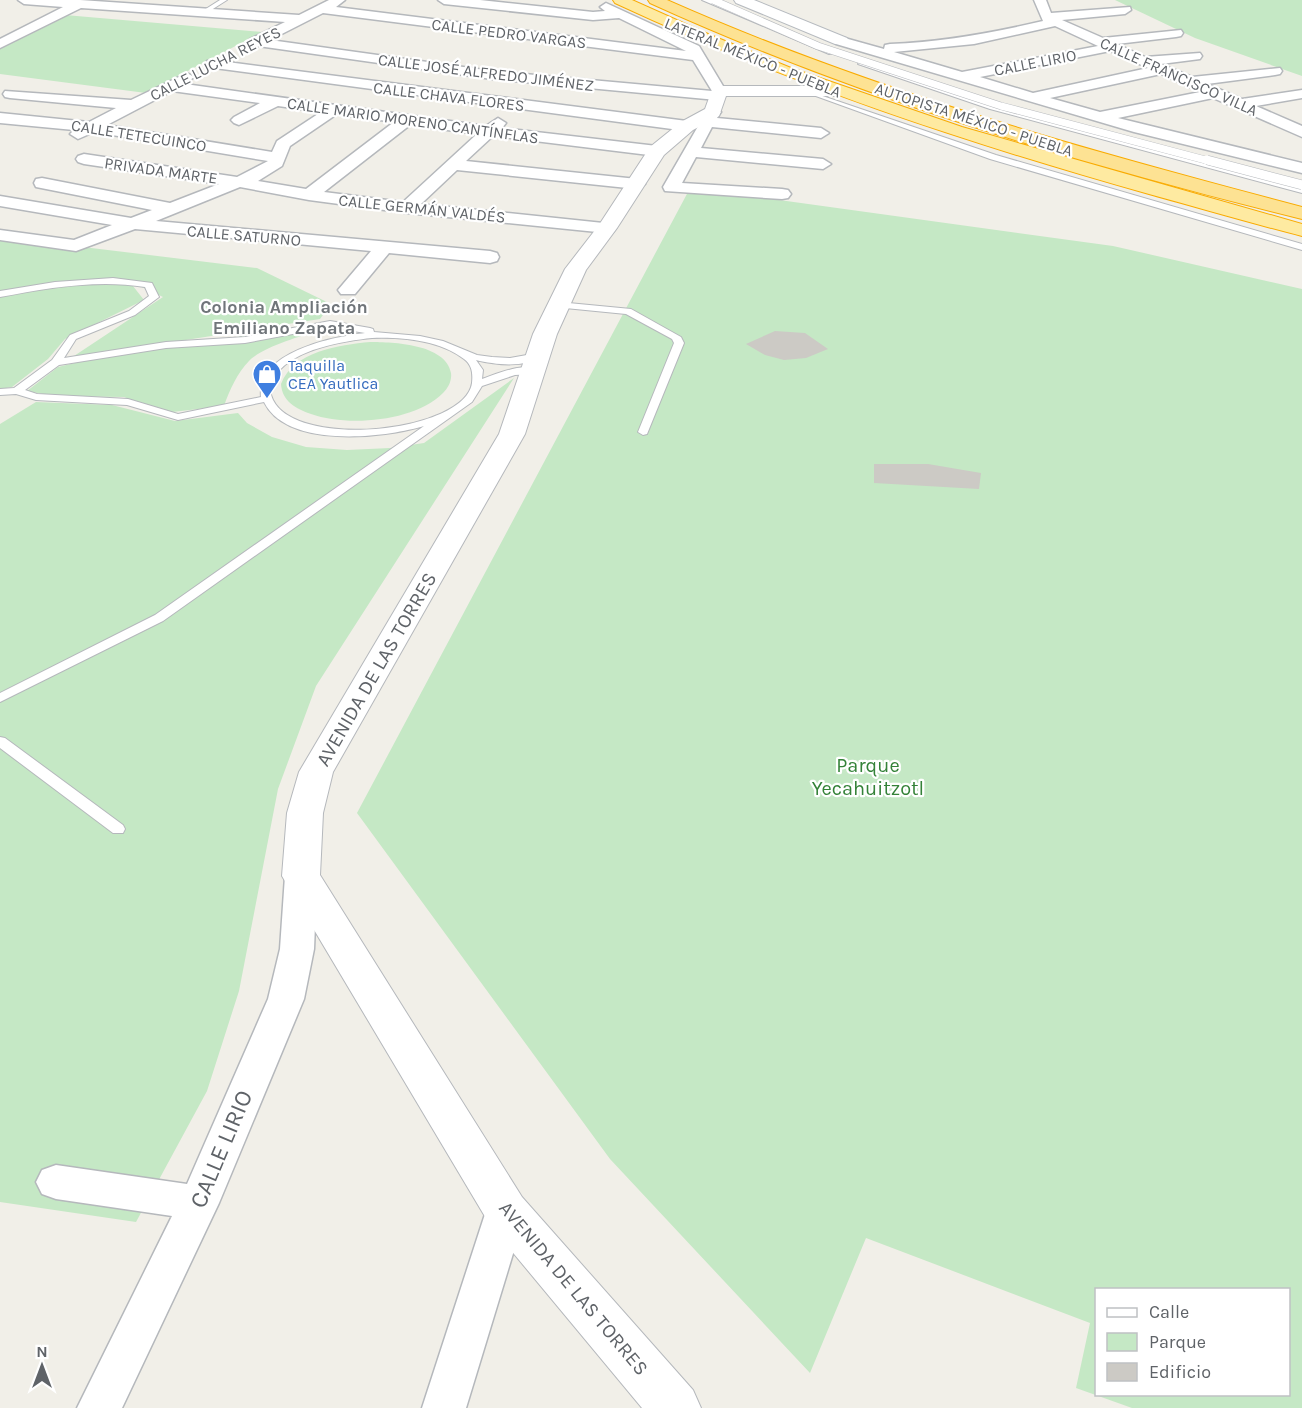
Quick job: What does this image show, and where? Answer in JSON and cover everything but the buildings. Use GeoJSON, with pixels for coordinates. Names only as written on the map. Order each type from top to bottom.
{"type":"FeatureCollection","features":[{"type":"Feature","properties":{"kind":"highway","name":"AUTOPISTA MÉXICO - PUEBLA"},"geometry":{"type":"LineString","coordinates":[[655,0],[773,51],[963,117],[1090,156],[1302,213]]}},
{"type":"Feature","properties":{"kind":"highway","name":"AUTOPISTA MÉXICO - PUEBLA"},"geometry":{"type":"LineString","coordinates":[[688,0],[804,48],[962,103],[1302,199]]}},
{"type":"Feature","properties":{"kind":"highway","name":"LATERAL MÉXICO - PUEBLA"},"geometry":{"type":"LineString","coordinates":[[714,0],[823,45],[988,100],[1302,185]]}},
{"type":"Feature","properties":{"kind":"highway","name":"LATERAL MÉXICO - PUEBLA"},"geometry":{"type":"LineString","coordinates":[[621,7],[684,31],[811,90],[1040,158],[1302,230]]}},
{"type":"Feature","properties":{"kind":"street"},"geometry":{"type":"LineString","coordinates":[[24,0],[82,2],[302,20]]}},
{"type":"Feature","properties":{"kind":"street","name":"CALLE LUCHA REYES"},"geometry":{"type":"LineString","coordinates":[[85,131],[131,105],[339,0]]}},
{"type":"Feature","properties":{"kind":"street"},"geometry":{"type":"LineString","coordinates":[[444,0],[592,16],[621,7]]}},
{"type":"Feature","properties":{"kind":"street"},"geometry":{"type":"LineString","coordinates":[[590,0],[621,7],[694,49],[714,106],[671,187],[782,194]]}},
{"type":"Feature","properties":{"kind":"street"},"geometry":{"type":"LineString","coordinates":[[1040,0],[1052,20]]}},
{"type":"Feature","properties":{"kind":"street"},"geometry":{"type":"LineString","coordinates":[[749,1],[841,41],[959,77],[1194,144],[1230,150],[1302,168]]}},
{"type":"Feature","properties":{"kind":"street"},"geometry":{"type":"LineString","coordinates":[[0,44],[82,2]]}},
{"type":"Feature","properties":{"kind":"street","name":"CALLE PEDRO VARGAS"},"geometry":{"type":"LineString","coordinates":[[323,9],[696,56]]}},
{"type":"Feature","properties":{"kind":"street"},"geometry":{"type":"LineString","coordinates":[[866,48],[939,46],[971,42],[1052,20],[1125,10]]}},
{"type":"Feature","properties":{"kind":"street"},"geometry":{"type":"LineString","coordinates":[[525,50],[575,15]]}},
{"type":"Feature","properties":{"kind":"street"},"geometry":{"type":"LineString","coordinates":[[367,30],[387,18]]}},
{"type":"Feature","properties":{"kind":"street","name":"CALLE FRANCISCO VILLA"},"geometry":{"type":"LineString","coordinates":[[1052,20],[1299,129]]}},
{"type":"Feature","properties":{"kind":"street"},"geometry":{"type":"LineString","coordinates":[[438,39],[457,27]]}},
{"type":"Feature","properties":{"kind":"street","name":"CALLE LIRIO"},"geometry":{"type":"LineString","coordinates":[[959,77],[1107,44],[1176,33]]}},
{"type":"Feature","properties":{"kind":"street"},"geometry":{"type":"LineString","coordinates":[[326,52],[346,41]]}},
{"type":"Feature","properties":{"kind":"street"},"geometry":{"type":"LineString","coordinates":[[823,45],[841,41]]}},
{"type":"Feature","properties":{"kind":"street","name":"CALLE JOSÉ ALFREDO JIMÉNEZ"},"geometry":{"type":"LineString","coordinates":[[255,42],[492,75],[633,89],[714,106],[821,133]]}},
{"type":"Feature","properties":{"kind":"street"},"geometry":{"type":"LineString","coordinates":[[580,84],[621,47]]}},
{"type":"Feature","properties":{"kind":"street"},"geometry":{"type":"LineString","coordinates":[[399,62],[419,50]]}},
{"type":"Feature","properties":{"kind":"street"},"geometry":{"type":"LineString","coordinates":[[1141,61],[1195,56]]}},
{"type":"Feature","properties":{"kind":"street"},"geometry":{"type":"LineString","coordinates":[[492,75],[508,62]]}},
{"type":"Feature","properties":{"kind":"street","name":"CALLE CHAVA FLORES"},"geometry":{"type":"LineString","coordinates":[[212,64],[687,126]]}},
{"type":"Feature","properties":{"kind":"street"},"geometry":{"type":"LineString","coordinates":[[1030,98],[1161,70]]}},
{"type":"Feature","properties":{"kind":"street"},"geometry":{"type":"LineString","coordinates":[[1191,82],[1275,71]]}},
{"type":"Feature","properties":{"kind":"street"},"geometry":{"type":"LineString","coordinates":[[407,208],[543,80]]}},
{"type":"Feature","properties":{"kind":"street","name":"CALLE MARIO MORENO CANTÍNFLAS"},"geometry":{"type":"LineString","coordinates":[[170,86],[489,131],[657,151]]}},
{"type":"Feature","properties":{"kind":"street"},"geometry":{"type":"LineString","coordinates":[[604,115],[633,89]]}},
{"type":"Feature","properties":{"kind":"street","name":"AVENIDA DE LAS TORRES"},"geometry":{"type":"LineString","coordinates":[[675,1408],[506,1210],[301,876],[305,813],[316,771],[512,434],[558,305],[576,269],[607,228],[657,151],[714,106],[811,90]]}},
{"type":"Feature","properties":{"kind":"street"},"geometry":{"type":"LineString","coordinates":[[1099,117],[1215,93]]}},
{"type":"Feature","properties":{"kind":"street"},"geometry":{"type":"LineString","coordinates":[[10,94],[131,105]]}},
{"type":"Feature","properties":{"kind":"street"},"geometry":{"type":"LineString","coordinates":[[1241,104],[1302,94]]}},
{"type":"Feature","properties":{"kind":"street"},"geometry":{"type":"LineString","coordinates":[[239,120],[275,101]]}},
{"type":"Feature","properties":{"kind":"street"},"geometry":{"type":"LineString","coordinates":[[0,235],[76,246],[135,224],[257,175],[276,163],[276,157],[282,144],[335,109]]}},
{"type":"Feature","properties":{"kind":"street","name":"CALLE TETECUINCO"},"geometry":{"type":"LineString","coordinates":[[0,118],[276,157]]}},
{"type":"Feature","properties":{"kind":"street"},"geometry":{"type":"LineString","coordinates":[[309,195],[408,119]]}},
{"type":"Feature","properties":{"kind":"street"},"geometry":{"type":"LineString","coordinates":[[690,152],[823,164]]}},
{"type":"Feature","properties":{"kind":"street","name":"PRIVADA MARTE"},"geometry":{"type":"LineString","coordinates":[[84,159],[238,182]]}},
{"type":"Feature","properties":{"kind":"street"},"geometry":{"type":"LineString","coordinates":[[453,165],[637,184]]}},
{"type":"Feature","properties":{"kind":"street","name":"CALLE GERMÁN VALDÉS"},"geometry":{"type":"LineString","coordinates":[[238,182],[309,195],[407,208],[607,228]]}},
{"type":"Feature","properties":{"kind":"street"},"geometry":{"type":"LineString","coordinates":[[42,183],[173,209]]}},
{"type":"Feature","properties":{"kind":"street","name":"CALLE SATURNO"},"geometry":{"type":"LineString","coordinates":[[0,201],[135,224],[490,257]]}},
{"type":"Feature","properties":{"kind":"street"},"geometry":{"type":"LineString","coordinates":[[348,290],[385,246]]}},
{"type":"Feature","properties":{"kind":"street","name":"CALLE LIRIO"},"geometry":{"type":"LineString","coordinates":[[99,1408],[199,1203],[286,999],[297,949],[301,876]]}},
{"type":"Feature","properties":{"kind":"street"},"geometry":{"type":"LineString","coordinates":[[56,1182],[199,1203]]}},
{"type":"Feature","properties":{"kind":"street"},"geometry":{"type":"LineString","coordinates":[[444,1408],[506,1210]]}},
{"type":"Feature","properties":{"kind":"lane"},"geometry":{"type":"LineString","coordinates":[[202,13],[224,0]]}},
{"type":"Feature","properties":{"kind":"lane"},"geometry":{"type":"LineString","coordinates":[[705,0],[810,46],[982,104],[1302,191]]}},
{"type":"Feature","properties":{"kind":"lane"},"geometry":{"type":"LineString","coordinates":[[714,0],[818,46],[1001,106],[1302,185]]}},
{"type":"Feature","properties":{"kind":"lane"},"geometry":{"type":"LineString","coordinates":[[811,90],[993,158],[1302,247]]}},
{"type":"Feature","properties":{"kind":"lane"},"geometry":{"type":"LineString","coordinates":[[0,294],[41,286],[128,281],[149,285],[154,297],[132,313],[73,338],[56,362],[17,391]]}},
{"type":"Feature","properties":{"kind":"lane"},"geometry":{"type":"LineString","coordinates":[[558,305],[628,311],[676,338],[679,343],[643,432]]}},
{"type":"Feature","properties":{"kind":"lane"},"geometry":{"type":"LineString","coordinates":[[56,362],[166,345],[245,340],[330,324],[436,342],[465,354],[492,361],[524,360],[536,363]]}},
{"type":"Feature","properties":{"kind":"lane"},"geometry":{"type":"LineString","coordinates":[[399,335],[348,338],[301,352],[283,362],[271,374],[264,386],[265,399],[275,413],[295,424],[321,431],[343,433],[387,432],[419,426],[447,415]]}},
{"type":"Feature","properties":{"kind":"lane"},"geometry":{"type":"LineString","coordinates":[[0,698],[159,618],[468,400],[478,384],[477,368],[465,354]]}},
{"type":"Feature","properties":{"kind":"lane"},"geometry":{"type":"LineString","coordinates":[[478,384],[536,363]]}},
{"type":"Feature","properties":{"kind":"lane"},"geometry":{"type":"LineString","coordinates":[[0,392],[17,391],[36,397],[128,402],[178,417],[265,399]]}},
{"type":"Feature","properties":{"kind":"lane"},"geometry":{"type":"LineString","coordinates":[[0,741],[118,829]]}},
{"type":"Feature","properties":{"kind":"green space"},"geometry":{"type":"Polygon","coordinates":[[[1115,0],[1302,0],[1302,76],[1195,38],[1115,0]]]}},
{"type":"Feature","properties":{"kind":"green space"},"geometry":{"type":"Polygon","coordinates":[[[65,15],[262,32],[146,93],[0,74],[0,49],[65,15]]]}},
{"type":"Feature","properties":{"kind":"green space","name":"Parque Yecahuitzotl"},"geometry":{"type":"Polygon","coordinates":[[[688,192],[772,199],[1113,246],[1302,289],[1302,1408],[1132,1408],[1098,1396],[1290,1396],[1290,1288],[1095,1288],[1095,1395],[1076,1388],[1090,1323],[866,1238],[810,1373],[610,1159],[357,813],[688,192]]]}},
{"type":"Feature","properties":{"kind":"green space"},"geometry":{"type":"Polygon","coordinates":[[[0,237],[257,268],[331,304],[320,319],[71,358],[163,297],[129,281],[144,300],[65,339],[48,359],[12,387],[0,389],[0,237]]]}},
{"type":"Feature","properties":{"kind":"green space"},"geometry":{"type":"Polygon","coordinates":[[[310,326],[318,331],[271,347],[249,361],[234,382],[224,406],[164,413],[124,397],[54,396],[27,391],[58,367],[100,357],[310,326]]]}},
{"type":"Feature","properties":{"kind":"green space"},"geometry":{"type":"Polygon","coordinates":[[[370,342],[404,344],[429,350],[447,363],[451,373],[448,387],[430,403],[415,410],[398,416],[361,421],[326,418],[311,414],[300,410],[287,400],[281,384],[296,364],[307,357],[332,348],[370,342]]]}},
{"type":"Feature","properties":{"kind":"green space"},"geometry":{"type":"Polygon","coordinates":[[[514,378],[316,686],[278,789],[239,991],[207,1091],[136,1222],[0,1202],[0,424],[36,402],[112,405],[175,421],[238,413],[247,423],[272,437],[306,447],[347,450],[390,448],[424,443],[514,378]]]}},
{"type":"Feature","properties":{"kind":"place","name":"Taquilla CEA Yautlica"},"geometry":{"type":"Point","coordinates":[267,400]}},
{"type":"Feature","properties":{"kind":"district","name":"Colonia Ampliación Emiliano Zapata"},"geometry":{"type":"Point","coordinates":[284,317]}}]}
